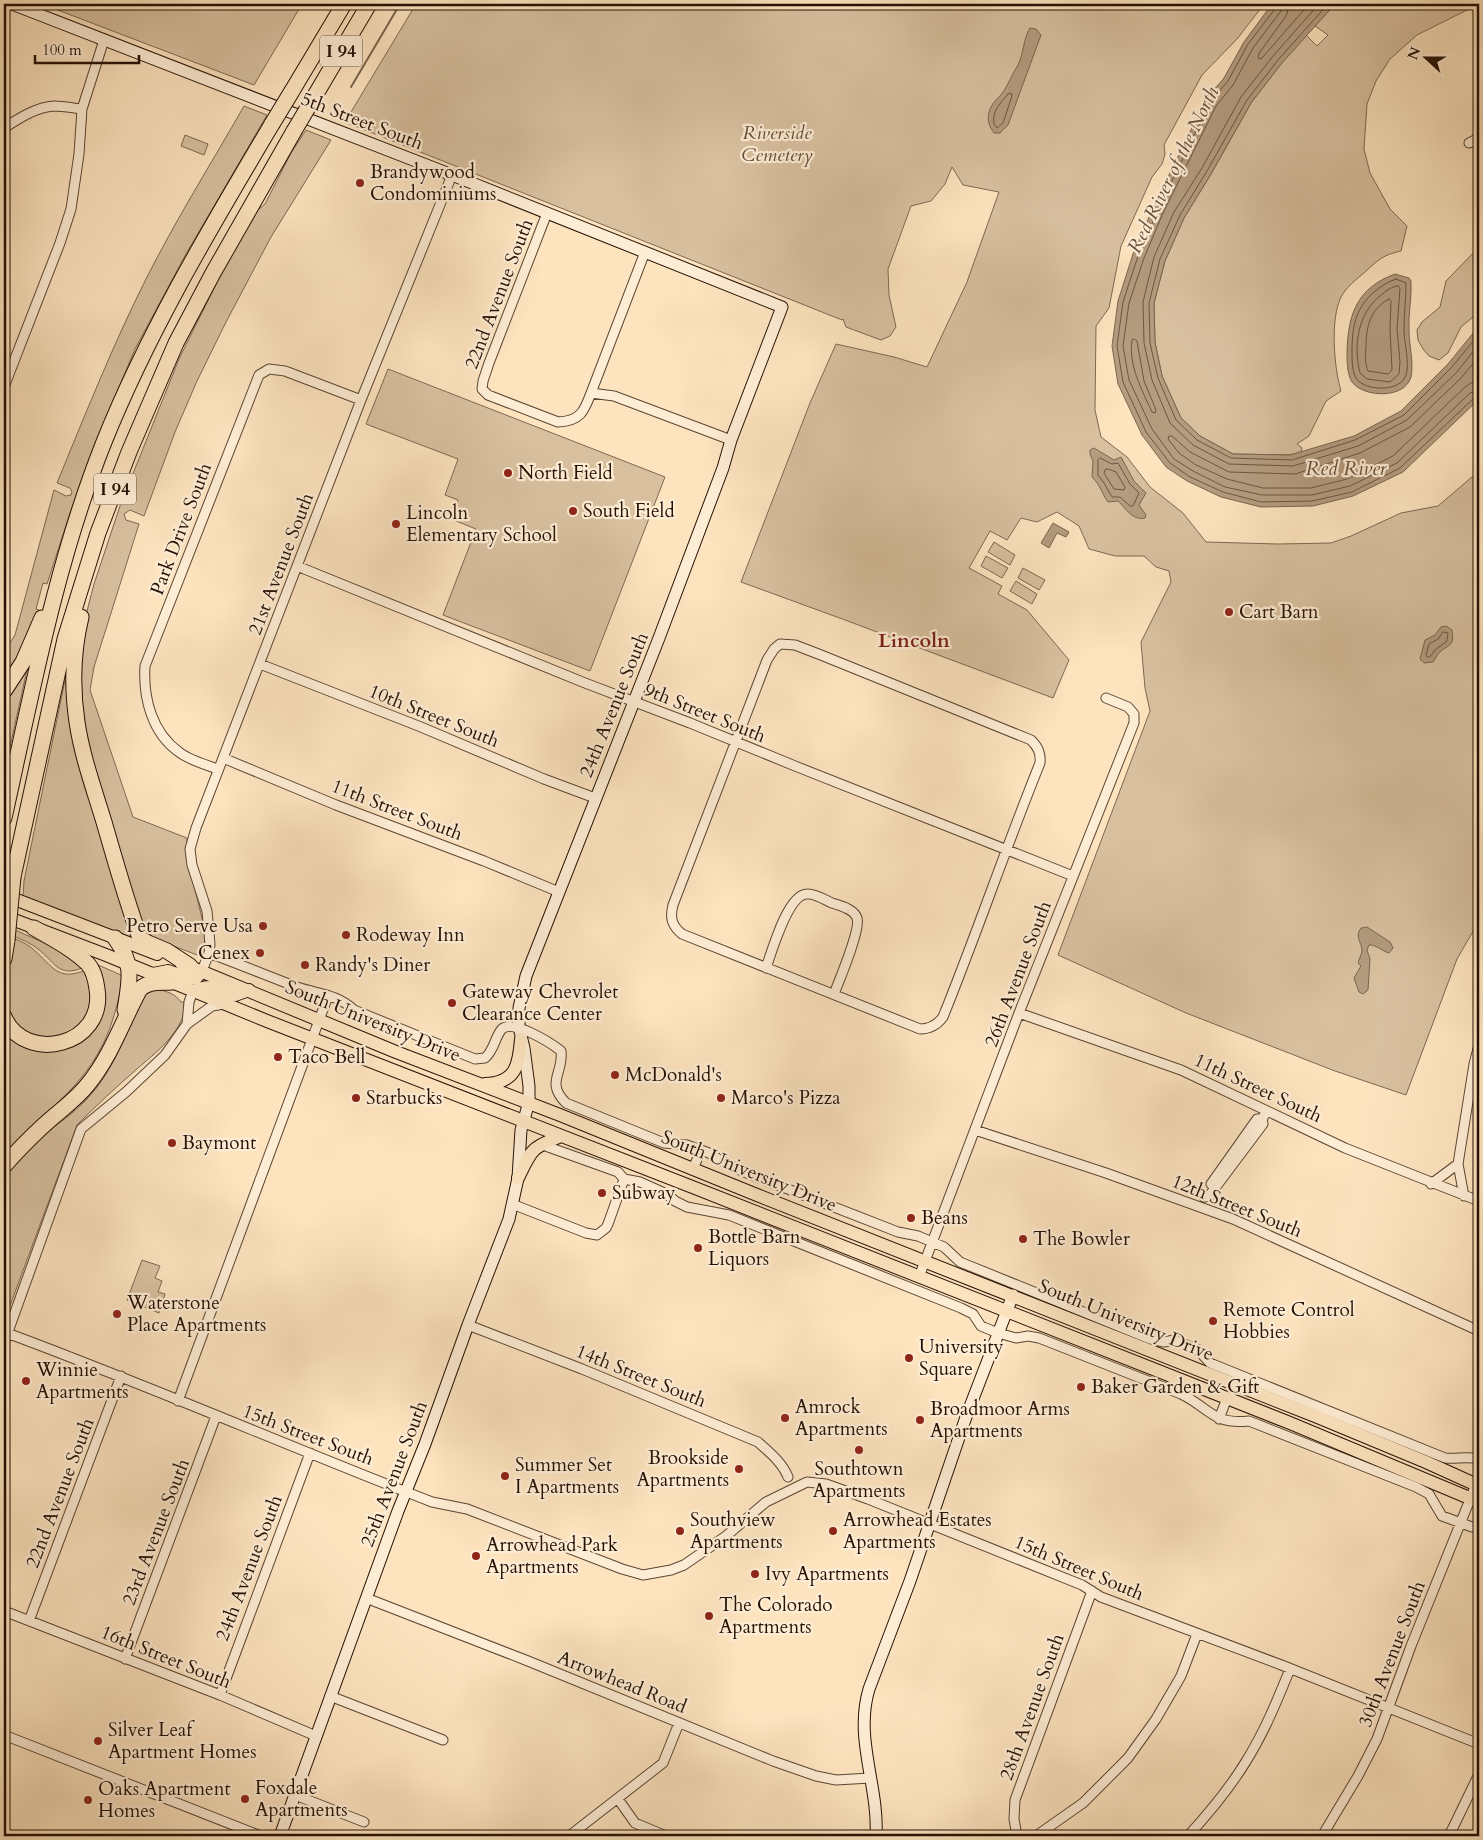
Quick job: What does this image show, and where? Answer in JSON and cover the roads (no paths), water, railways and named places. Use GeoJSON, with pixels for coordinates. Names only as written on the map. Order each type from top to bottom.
{"type":"FeatureCollection","features":[{"type":"Feature","properties":{"kind":"highway","name":"I 94"},"geometry":{"type":"LineString","coordinates":[[4,818],[46,630],[75,523],[104,442],[152,336],[214,221],[344,4]]}},
{"type":"Feature","properties":{"kind":"highway","name":"I 94"},"geometry":{"type":"LineString","coordinates":[[4,917],[65,640],[98,532],[176,342],[294,131],[369,4]]}},
{"type":"Feature","properties":{"kind":"highway"},"geometry":{"type":"LineString","coordinates":[[110,502],[77,632],[74,682],[77,723],[120,878],[140,938],[167,951],[196,969]]}},
{"type":"Feature","properties":{"kind":"highway"},"geometry":{"type":"LineString","coordinates":[[4,691],[23,662],[61,576]]}},
{"type":"Feature","properties":{"kind":"highway"},"geometry":{"type":"LineString","coordinates":[[4,959],[13,877]]}},
{"type":"Feature","properties":{"kind":"highway"},"geometry":{"type":"LineString","coordinates":[[4,1017],[10,1028],[20,1036],[33,1042],[62,1044],[85,1031],[96,1014],[99,998],[96,980],[89,966],[72,950],[34,928]]}},
{"type":"Feature","properties":{"kind":"highway"},"geometry":{"type":"LineString","coordinates":[[114,938],[124,951],[129,964],[126,1001],[115,1042]]}},
{"type":"Feature","properties":{"kind":"highway"},"geometry":{"type":"LineString","coordinates":[[4,1166],[45,1124],[67,1106],[102,1066],[140,989],[152,982],[172,982]]}},
{"type":"Feature","properties":{"kind":"main road","name":"South University Drive"},"geometry":{"type":"LineString","coordinates":[[4,895],[249,990],[396,1052],[529,1102],[757,1195],[1013,1295],[1478,1482]]}},
{"type":"Feature","properties":{"kind":"main road","name":"South University Drive"},"geometry":{"type":"LineString","coordinates":[[4,917],[129,964],[224,1004],[1227,1398],[1475,1500]]}},
{"type":"Feature","properties":{"kind":"main road"},"geometry":{"type":"LineString","coordinates":[[153,974],[168,971],[188,978],[196,978],[196,969]]}},
{"type":"Feature","properties":{"kind":"main road"},"geometry":{"type":"LineString","coordinates":[[193,991],[213,986],[236,995],[249,990]]}},
{"type":"Feature","properties":{"kind":"main road"},"geometry":{"type":"LineString","coordinates":[[481,1084],[496,1084],[510,1077],[516,1069],[520,1058],[520,1033]]}},
{"type":"Feature","properties":{"kind":"main road"},"geometry":{"type":"LineString","coordinates":[[518,1178],[534,1149],[540,1144],[561,1136]]}},
{"type":"Feature","properties":{"kind":"main road"},"geometry":{"type":"LineString","coordinates":[[620,1159],[632,1155],[676,1173],[684,1174],[693,1169]]}},
{"type":"Feature","properties":{"kind":"main road"},"geometry":{"type":"LineString","coordinates":[[695,1188],[700,1181],[744,1196],[757,1195]]}},
{"type":"Feature","properties":{"kind":"main road"},"geometry":{"type":"LineString","coordinates":[[1118,1355],[1137,1354],[1165,1366],[1176,1365],[1180,1362]]}},
{"type":"Feature","properties":{"kind":"main road"},"geometry":{"type":"LineString","coordinates":[[1227,1398],[1230,1394],[1236,1392],[1283,1410],[1296,1408]]}},
{"type":"Feature","properties":{"kind":"street","name":"5th Street South"},"geometry":{"type":"LineString","coordinates":[[12,4],[452,175],[782,307]]}},
{"type":"Feature","properties":{"kind":"street"},"geometry":{"type":"LineString","coordinates":[[4,388],[60,244],[71,210],[79,154],[82,109],[104,40]]}},
{"type":"Feature","properties":{"kind":"street"},"geometry":{"type":"LineString","coordinates":[[4,128],[36,110],[53,106],[82,109]]}},
{"type":"Feature","properties":{"kind":"street"},"geometry":{"type":"LineString","coordinates":[[1469,143],[1479,138]]}},
{"type":"Feature","properties":{"kind":"street","name":"21st Avenue South"},"geometry":{"type":"LineString","coordinates":[[196,969],[209,953],[207,911],[192,865],[190,849],[196,828],[361,400],[452,175]]}},
{"type":"Feature","properties":{"kind":"street","name":"22nd Avenue South"},"geometry":{"type":"LineString","coordinates":[[547,214],[489,362],[482,389],[488,395],[558,422],[569,421],[579,416],[585,409],[591,393]]}},
{"type":"Feature","properties":{"kind":"street"},"geometry":{"type":"LineString","coordinates":[[645,252],[591,393],[614,396],[731,440]]}},
{"type":"Feature","properties":{"kind":"street","name":"24th Avenue South"},"geometry":{"type":"LineString","coordinates":[[523,1120],[529,1102],[529,1086],[520,1033],[519,1008],[521,992],[634,702],[782,307]]}},
{"type":"Feature","properties":{"kind":"street","name":"Park Drive South"},"geometry":{"type":"LineString","coordinates":[[218,769],[180,754],[167,742],[151,717],[144,679],[145,666],[248,400],[259,375],[269,369],[284,370],[361,400]]}},
{"type":"Feature","properties":{"kind":"street","name":"9th Street South"},"geometry":{"type":"LineString","coordinates":[[297,566],[1073,876]]}},
{"type":"Feature","properties":{"kind":"street"},"geometry":{"type":"LineString","coordinates":[[780,644],[788,644],[821,655],[1031,740],[1037,746],[1040,763],[960,976],[943,1017],[939,1022],[927,1029],[920,1029],[682,934],[675,928],[671,913],[673,904],[735,742],[767,660],[774,649],[780,644]]}},
{"type":"Feature","properties":{"kind":"street","name":"10th Street South"},"geometry":{"type":"LineString","coordinates":[[260,664],[595,798]]}},
{"type":"Feature","properties":{"kind":"street","name":"26th Avenue South"},"geometry":{"type":"LineString","coordinates":[[919,1277],[1019,1013],[1134,723],[1134,714],[1128,706],[1106,698]]}},
{"type":"Feature","properties":{"kind":"street","name":"11th Street South"},"geometry":{"type":"LineString","coordinates":[[223,758],[336,805],[484,861],[559,892]]}},
{"type":"Feature","properties":{"kind":"street"},"geometry":{"type":"LineString","coordinates":[[766,968],[790,907],[800,895],[808,893],[851,910],[858,919],[857,930],[834,994]]}},
{"type":"Feature","properties":{"kind":"street"},"geometry":{"type":"LineString","coordinates":[[209,953],[299,988],[345,1002],[354,1010],[475,1058],[485,1058],[491,1052],[501,1029],[507,1026],[561,1051],[562,1060],[555,1081],[556,1089],[566,1103],[664,1143],[687,1145],[701,1150],[751,1175],[896,1232],[918,1236],[944,1247],[960,1262],[1150,1339],[1164,1342],[1174,1340],[1185,1344],[1198,1350],[1210,1363],[1445,1458],[1460,1459],[1471,1457],[1479,1459]]}},
{"type":"Feature","properties":{"kind":"street"},"geometry":{"type":"LineString","coordinates":[[187,1024],[189,1002],[193,991]]}},
{"type":"Feature","properties":{"kind":"street"},"geometry":{"type":"LineString","coordinates":[[178,1401],[328,996]]}},
{"type":"Feature","properties":{"kind":"street"},"geometry":{"type":"LineString","coordinates":[[4,1342],[81,1128],[126,1092],[165,1055],[187,1024],[212,1006],[224,1004]]}},
{"type":"Feature","properties":{"kind":"street","name":"11th Street South"},"geometry":{"type":"LineString","coordinates":[[1019,1013],[1181,1070],[1264,1115],[1479,1202]]}},
{"type":"Feature","properties":{"kind":"street"},"geometry":{"type":"LineString","coordinates":[[1464,1196],[1458,1164],[1474,1064],[1479,1045]]}},
{"type":"Feature","properties":{"kind":"street"},"geometry":{"type":"LineString","coordinates":[[1199,1206],[1204,1197],[1209,1196],[1263,1124],[1264,1115]]}},
{"type":"Feature","properties":{"kind":"street","name":"25th Avenue South"},"geometry":{"type":"LineString","coordinates":[[280,1836],[405,1491],[425,1444],[509,1219],[518,1178],[523,1120]]}},
{"type":"Feature","properties":{"kind":"street","name":"12th Street South"},"geometry":{"type":"LineString","coordinates":[[974,1130],[1106,1173],[1233,1219],[1479,1331]]}},
{"type":"Feature","properties":{"kind":"street"},"geometry":{"type":"LineString","coordinates":[[540,1144],[618,1172],[624,1178],[640,1182],[666,1194],[687,1207],[729,1215],[955,1305],[973,1314],[981,1326],[998,1333],[1016,1338],[1028,1336],[1039,1338],[1182,1394],[1218,1419],[1237,1423],[1249,1421],[1416,1487],[1429,1494],[1442,1516],[1479,1527]]}},
{"type":"Feature","properties":{"kind":"street"},"geometry":{"type":"LineString","coordinates":[[693,1169],[701,1150]]}},
{"type":"Feature","properties":{"kind":"street"},"geometry":{"type":"LineString","coordinates":[[1431,1184],[1458,1164]]}},
{"type":"Feature","properties":{"kind":"street"},"geometry":{"type":"LineString","coordinates":[[512,1204],[576,1230],[597,1235],[608,1224],[624,1178]]}},
{"type":"Feature","properties":{"kind":"street"},"geometry":{"type":"LineString","coordinates":[[876,1836],[877,1811],[865,1749],[864,1706],[1013,1295]]}},
{"type":"Feature","properties":{"kind":"street","name":"14th Street South"},"geometry":{"type":"LineString","coordinates":[[468,1325],[582,1369],[758,1442],[785,1469],[788,1477]]}},
{"type":"Feature","properties":{"kind":"street","name":"15th Street South"},"geometry":{"type":"LineString","coordinates":[[7,1333],[120,1376],[432,1502],[467,1510],[622,1569],[643,1574],[671,1570],[684,1565],[726,1536],[766,1502],[807,1482],[826,1484],[1082,1585],[1102,1597],[1479,1744]]}},
{"type":"Feature","properties":{"kind":"street"},"geometry":{"type":"LineString","coordinates":[[1180,1362],[1185,1344]]}},
{"type":"Feature","properties":{"kind":"street","name":"22nd Avenue South"},"geometry":{"type":"LineString","coordinates":[[29,1620],[120,1376]]}},
{"type":"Feature","properties":{"kind":"street"},"geometry":{"type":"LineString","coordinates":[[1218,1419],[1227,1398]]}},
{"type":"Feature","properties":{"kind":"street","name":"23rd Avenue South"},"geometry":{"type":"LineString","coordinates":[[125,1659],[216,1416]]}},
{"type":"Feature","properties":{"kind":"street","name":"24th Avenue South"},"geometry":{"type":"LineString","coordinates":[[220,1696],[310,1453]]}},
{"type":"Feature","properties":{"kind":"street","name":"30th Avenue South"},"geometry":{"type":"LineString","coordinates":[[1322,1836],[1358,1776],[1377,1739],[1390,1708],[1411,1646],[1461,1523],[1475,1500],[1478,1482]]}},
{"type":"Feature","properties":{"kind":"street","name":"28th Avenue South"},"geometry":{"type":"LineString","coordinates":[[1017,1836],[1014,1819],[1015,1800],[1092,1591]]}},
{"type":"Feature","properties":{"kind":"street","name":"Arrowhead Road"},"geometry":{"type":"LineString","coordinates":[[366,1598],[816,1776],[836,1780],[870,1778]]}},
{"type":"Feature","properties":{"kind":"street","name":"16th Street South"},"geometry":{"type":"LineString","coordinates":[[4,1611],[316,1736]]}},
{"type":"Feature","properties":{"kind":"street"},"geometry":{"type":"LineString","coordinates":[[1036,1836],[1083,1803],[1128,1758],[1156,1719],[1180,1676],[1197,1634]]}},
{"type":"Feature","properties":{"kind":"street"},"geometry":{"type":"LineString","coordinates":[[1188,1836],[1212,1809],[1245,1763],[1270,1718],[1290,1669]]}},
{"type":"Feature","properties":{"kind":"street"},"geometry":{"type":"LineString","coordinates":[[330,1696],[443,1740]]}},
{"type":"Feature","properties":{"kind":"street"},"geometry":{"type":"LineString","coordinates":[[569,1836],[664,1763],[679,1723]]}},
{"type":"Feature","properties":{"kind":"street"},"geometry":{"type":"LineString","coordinates":[[4,1735],[261,1836]]}},
{"type":"Feature","properties":{"kind":"street"},"geometry":{"type":"LineString","coordinates":[[1449,1836],[1479,1774]]}},
{"type":"Feature","properties":{"kind":"street"},"geometry":{"type":"LineString","coordinates":[[295,1795],[364,1822]]}},
{"type":"Feature","properties":{"kind":"street"},"geometry":{"type":"LineString","coordinates":[[618,1799],[635,1822],[666,1836]]}},
{"type":"Feature","properties":{"kind":"water","name":"Red River"},"geometry":{"type":"Polygon","coordinates":[[[1272,4],[1335,4],[1282,63],[1251,103],[1184,218],[1165,261],[1154,303],[1155,342],[1162,376],[1181,418],[1200,436],[1233,454],[1290,455],[1354,436],[1401,411],[1448,364],[1479,326],[1479,399],[1403,472],[1353,496],[1313,506],[1261,507],[1221,497],[1187,481],[1166,467],[1142,435],[1118,384],[1112,346],[1118,301],[1133,254],[1153,208],[1206,99],[1224,78],[1244,42],[1272,4]]]}},
{"type":"Feature","properties":{"kind":"water"},"geometry":{"type":"Polygon","coordinates":[[[1030,28],[1036,29],[1041,35],[1008,125],[1000,133],[994,133],[989,123],[989,112],[992,105],[1005,89],[1018,65],[1030,28]]]}},
{"type":"Feature","properties":{"kind":"water"},"geometry":{"type":"Polygon","coordinates":[[[1395,274],[1409,278],[1411,281],[1409,336],[1412,365],[1411,377],[1401,389],[1384,394],[1374,393],[1358,387],[1350,379],[1347,356],[1350,326],[1357,304],[1363,295],[1382,280],[1395,274]]]}},
{"type":"Feature","properties":{"kind":"water"},"geometry":{"type":"Polygon","coordinates":[[[1094,448],[1114,460],[1121,457],[1134,481],[1146,493],[1139,505],[1146,515],[1145,518],[1133,516],[1118,501],[1108,502],[1092,477],[1093,461],[1090,450],[1094,448]]]}},
{"type":"Feature","properties":{"kind":"water"},"geometry":{"type":"Polygon","coordinates":[[[1053,523],[1069,532],[1066,537],[1057,533],[1049,548],[1041,543],[1053,523]]]}},
{"type":"Feature","properties":{"kind":"water"},"geometry":{"type":"Polygon","coordinates":[[[1446,626],[1452,630],[1453,636],[1450,645],[1438,654],[1433,662],[1424,663],[1420,659],[1425,640],[1435,635],[1441,627],[1446,626]]]}},
{"type":"Feature","properties":{"kind":"water"},"geometry":{"type":"Polygon","coordinates":[[[1367,927],[1390,942],[1393,948],[1389,953],[1369,945],[1367,950],[1370,959],[1368,990],[1363,994],[1359,992],[1354,978],[1361,966],[1358,963],[1362,948],[1358,934],[1361,928],[1367,927]]]}},
{"type":"Feature","properties":{"kind":"waterway"},"geometry":{"type":"LineString","coordinates":[[351,87],[400,4]]}},
{"type":"Feature","properties":{"kind":"place","name":"Brandywood Condominiums"},"geometry":{"type":"Point","coordinates":[360,183]}},
{"type":"Feature","properties":{"kind":"place","name":"North Field"},"geometry":{"type":"Point","coordinates":[508,473]}},
{"type":"Feature","properties":{"kind":"place","name":"South Field"},"geometry":{"type":"Point","coordinates":[573,511]}},
{"type":"Feature","properties":{"kind":"place","name":"Lincoln Elementary School"},"geometry":{"type":"Point","coordinates":[396,524]}},
{"type":"Feature","properties":{"kind":"place","name":"Cart Barn"},"geometry":{"type":"Point","coordinates":[1229,612]}},
{"type":"Feature","properties":{"kind":"place","name":"Petro Serve Usa"},"geometry":{"type":"Point","coordinates":[263,926]}},
{"type":"Feature","properties":{"kind":"place","name":"Rodeway Inn"},"geometry":{"type":"Point","coordinates":[346,935]}},
{"type":"Feature","properties":{"kind":"place","name":"Cenex"},"geometry":{"type":"Point","coordinates":[260,953]}},
{"type":"Feature","properties":{"kind":"place","name":"Randy's Diner"},"geometry":{"type":"Point","coordinates":[305,965]}},
{"type":"Feature","properties":{"kind":"place","name":"Gateway Chevrolet Clearance Center"},"geometry":{"type":"Point","coordinates":[452,1003]}},
{"type":"Feature","properties":{"kind":"place","name":"Taco Bell"},"geometry":{"type":"Point","coordinates":[278,1057]}},
{"type":"Feature","properties":{"kind":"place","name":"McDonald's"},"geometry":{"type":"Point","coordinates":[615,1075]}},
{"type":"Feature","properties":{"kind":"place","name":"Starbucks"},"geometry":{"type":"Point","coordinates":[356,1098]}},
{"type":"Feature","properties":{"kind":"place","name":"Marco's Pizza"},"geometry":{"type":"Point","coordinates":[721,1098]}},
{"type":"Feature","properties":{"kind":"place","name":"Baymont"},"geometry":{"type":"Point","coordinates":[172,1143]}},
{"type":"Feature","properties":{"kind":"place","name":"Subway"},"geometry":{"type":"Point","coordinates":[602,1193]}},
{"type":"Feature","properties":{"kind":"place","name":"Beans"},"geometry":{"type":"Point","coordinates":[911,1218]}},
{"type":"Feature","properties":{"kind":"place","name":"The Bowler"},"geometry":{"type":"Point","coordinates":[1023,1239]}},
{"type":"Feature","properties":{"kind":"place","name":"Bottle Barn Liquors"},"geometry":{"type":"Point","coordinates":[698,1248]}},
{"type":"Feature","properties":{"kind":"place","name":"Waterstone Place Apartments"},"geometry":{"type":"Point","coordinates":[117,1314]}},
{"type":"Feature","properties":{"kind":"place","name":"Remote Control Hobbies"},"geometry":{"type":"Point","coordinates":[1213,1321]}},
{"type":"Feature","properties":{"kind":"place","name":"University Square"},"geometry":{"type":"Point","coordinates":[909,1358]}},
{"type":"Feature","properties":{"kind":"place","name":"Winnie Apartments"},"geometry":{"type":"Point","coordinates":[26,1381]}},
{"type":"Feature","properties":{"kind":"place","name":"Baker Garden & Gift"},"geometry":{"type":"Point","coordinates":[1081,1387]}},
{"type":"Feature","properties":{"kind":"place","name":"Amrock Apartments"},"geometry":{"type":"Point","coordinates":[785,1418]}},
{"type":"Feature","properties":{"kind":"place","name":"Broadmoor Arms Apartments"},"geometry":{"type":"Point","coordinates":[920,1420]}},
{"type":"Feature","properties":{"kind":"place","name":"Southtown Apartments"},"geometry":{"type":"Point","coordinates":[859,1450]}},
{"type":"Feature","properties":{"kind":"place","name":"Brookside Apartments"},"geometry":{"type":"Point","coordinates":[739,1469]}},
{"type":"Feature","properties":{"kind":"place","name":"Summer Set I Apartments"},"geometry":{"type":"Point","coordinates":[505,1476]}},
{"type":"Feature","properties":{"kind":"place","name":"Southview Apartments"},"geometry":{"type":"Point","coordinates":[680,1531]}},
{"type":"Feature","properties":{"kind":"place","name":"Arrowhead Estates Apartments"},"geometry":{"type":"Point","coordinates":[833,1531]}},
{"type":"Feature","properties":{"kind":"place","name":"Arrowhead Park Apartments"},"geometry":{"type":"Point","coordinates":[476,1556]}},
{"type":"Feature","properties":{"kind":"place","name":"Ivy Apartments"},"geometry":{"type":"Point","coordinates":[755,1574]}},
{"type":"Feature","properties":{"kind":"place","name":"The Colorado Apartments"},"geometry":{"type":"Point","coordinates":[709,1616]}},
{"type":"Feature","properties":{"kind":"place","name":"Silver Leaf Apartment Homes"},"geometry":{"type":"Point","coordinates":[98,1741]}},
{"type":"Feature","properties":{"kind":"place","name":"Foxdale Apartments"},"geometry":{"type":"Point","coordinates":[245,1799]}},
{"type":"Feature","properties":{"kind":"place","name":"Oaks Apartment Homes"},"geometry":{"type":"Point","coordinates":[88,1800]}},
{"type":"Feature","properties":{"kind":"district","name":"Lincoln"},"geometry":{"type":"Point","coordinates":[914,640]}},
{"type":"Feature","properties":{"kind":"park label","name":"Riverside Cemetery"},"geometry":{"type":"Point","coordinates":[777,144]}},
{"type":"Feature","properties":{"kind":"water label","name":"Red River of the North"},"geometry":{"type":"Point","coordinates":[1173,170]}}]}
